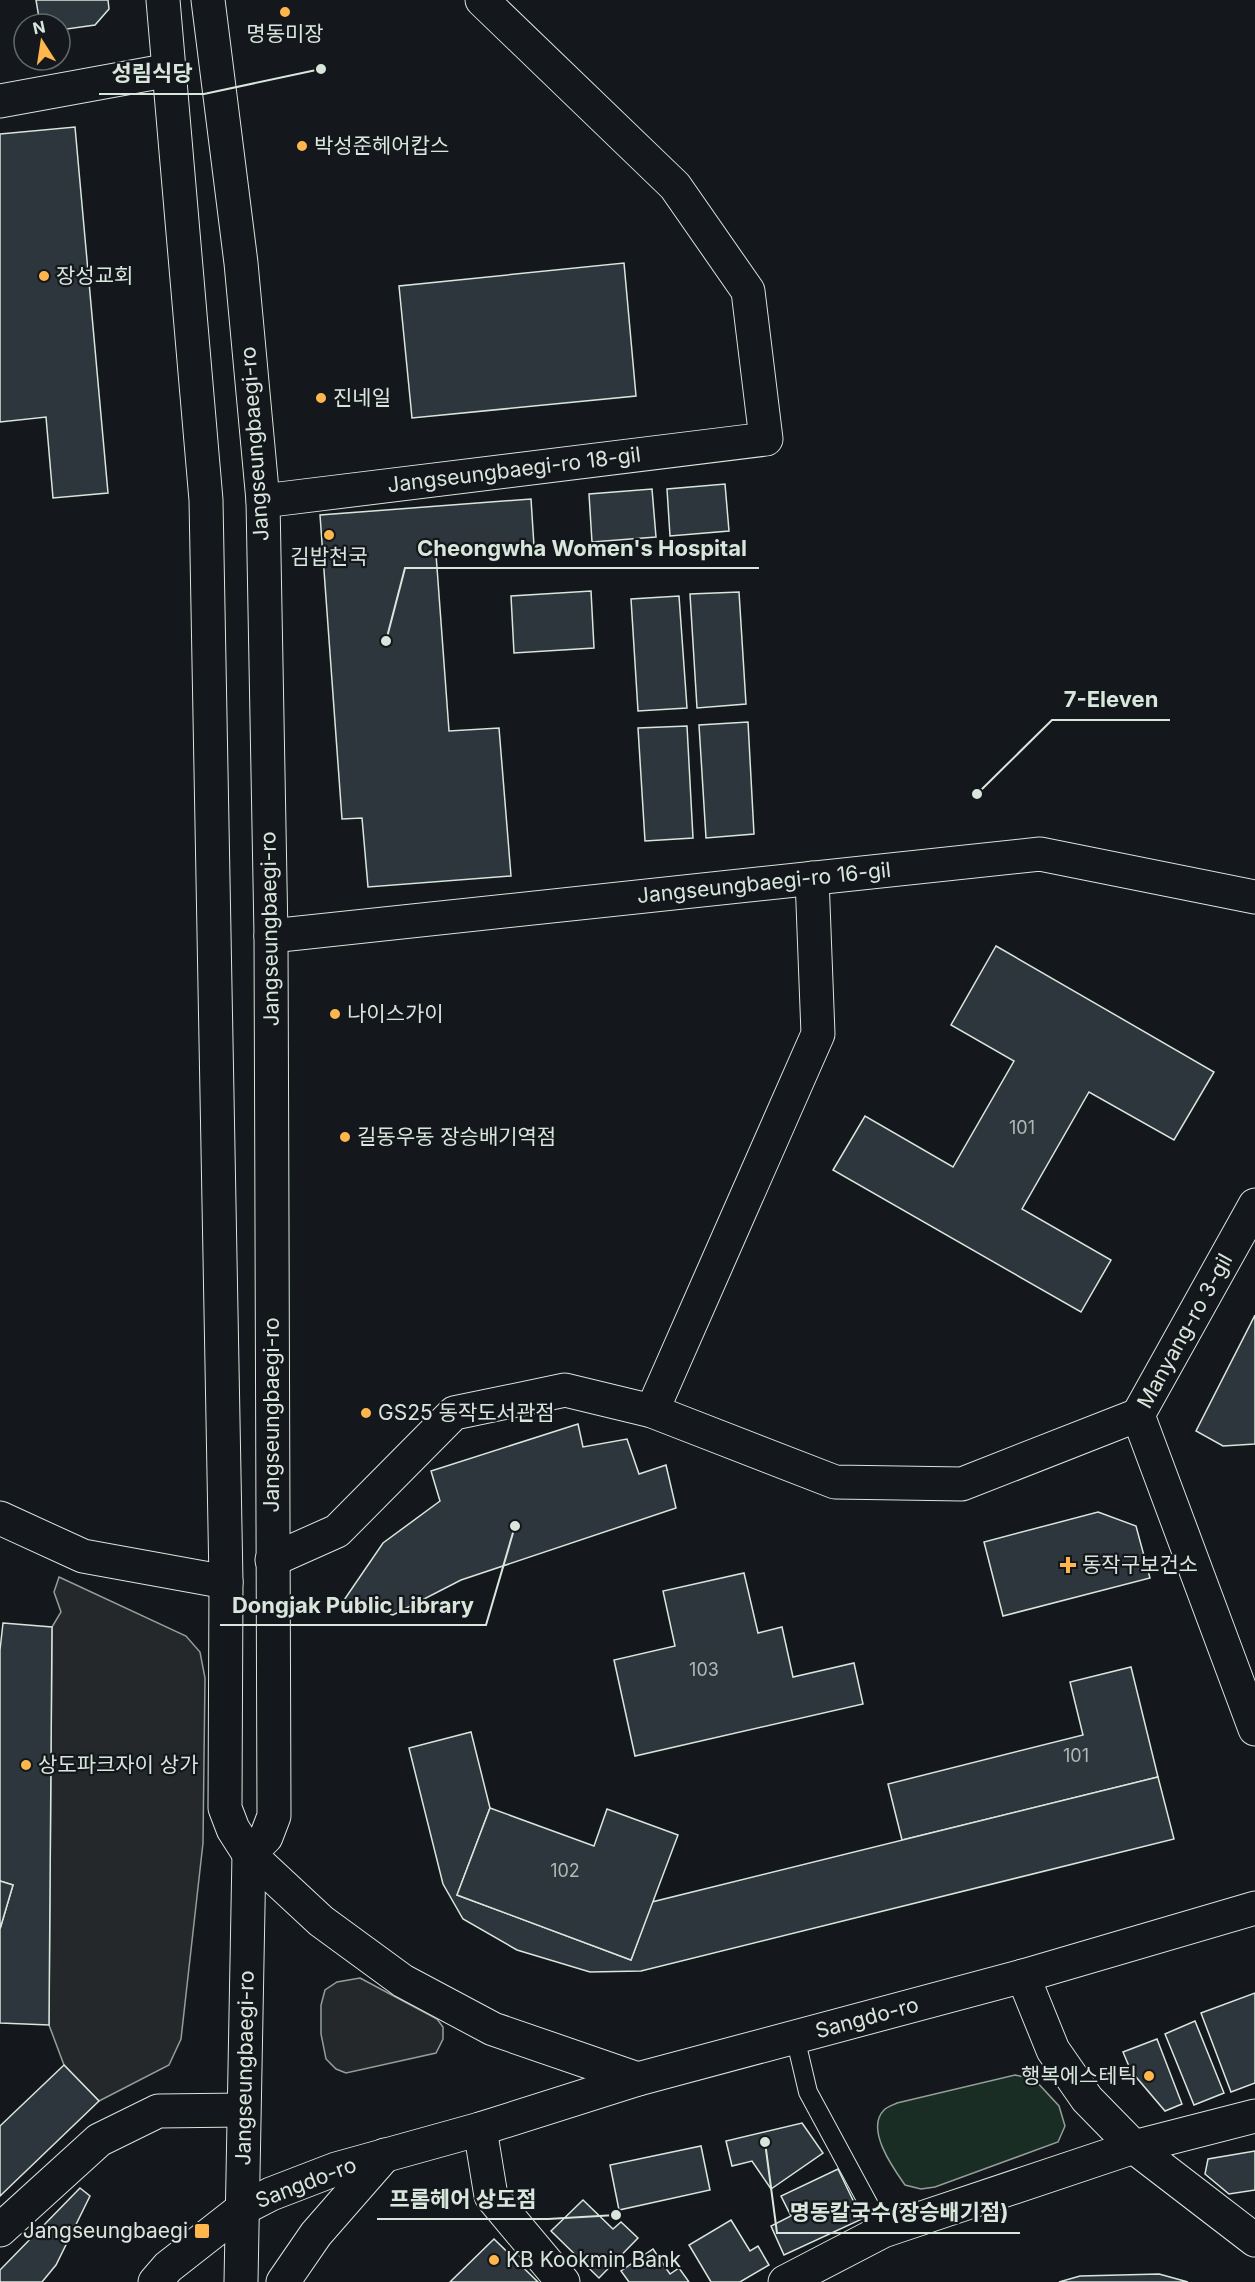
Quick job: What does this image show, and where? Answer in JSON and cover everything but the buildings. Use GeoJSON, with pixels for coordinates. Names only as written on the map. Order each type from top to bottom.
{"type":"FeatureCollection","features":[{"type":"Feature","properties":{"kind":"street"},"geometry":{"type":"LineString","coordinates":[[163,0],[171,70],[206,500],[226,1582],[225,1808],[233,1829],[249,1854],[321,1921],[403,1981],[493,2029],[638,2079]]}},
{"type":"Feature","properties":{"kind":"street","name":"Jangseungbaegi-ro"},"geometry":{"type":"LineString","coordinates":[[208,0],[241,262],[262,501],[271,936],[274,1816],[266,1837],[249,1854],[241,2282]]}},
{"type":"Feature","properties":{"kind":"street","name":"Jangseungbaegi-ro 18-gil"},"geometry":{"type":"LineString","coordinates":[[262,501],[766,439],[747,291],[675,186],[482,0]]}},
{"type":"Feature","properties":{"kind":"street"},"geometry":{"type":"LineString","coordinates":[[0,101],[171,70]]}},
{"type":"Feature","properties":{"kind":"street","name":"Jangseungbaegi-ro 16-gil"},"geometry":{"type":"LineString","coordinates":[[271,936],[1040,854],[1255,897]]}},
{"type":"Feature","properties":{"kind":"street"},"geometry":{"type":"LineString","coordinates":[[652,1411],[818,1034],[812,878]]}},
{"type":"Feature","properties":{"kind":"street","name":"Manyang-ro 3-gil"},"geometry":{"type":"LineString","coordinates":[[1255,1205],[1138,1415],[1255,1729]]}},
{"type":"Feature","properties":{"kind":"street"},"geometry":{"type":"LineString","coordinates":[[272,1560],[337,1531],[454,1413],[565,1390],[652,1411],[835,1482],[962,1484],[1138,1415]]}},
{"type":"Feature","properties":{"kind":"street"},"geometry":{"type":"LineString","coordinates":[[0,1518],[83,1557],[226,1582]]}},
{"type":"Feature","properties":{"kind":"street","name":"Sangdo-ro"},"geometry":{"type":"LineString","coordinates":[[155,2282],[168,2267],[242,2209],[303,2181],[385,2155],[480,2129],[638,2079],[1023,1976],[1255,1908]]}},
{"type":"Feature","properties":{"kind":"street"},"geometry":{"type":"LineString","coordinates":[[1023,1976],[1053,2050],[1087,2099],[1134,2147],[1255,2240]]}},
{"type":"Feature","properties":{"kind":"street"},"geometry":{"type":"LineString","coordinates":[[0,2230],[99,2140],[158,2111],[243,2110]]}},
{"type":"Feature","properties":{"kind":"street"},"geometry":{"type":"LineString","coordinates":[[785,2282],[883,2232],[1134,2147],[1255,2116]]}},
{"type":"Feature","properties":{"kind":"street"},"geometry":{"type":"LineString","coordinates":[[480,2129],[491,2196],[562,2282]]}},
{"type":"Feature","properties":{"kind":"street"},"geometry":{"type":"LineString","coordinates":[[283,2282],[316,2234],[385,2155]]}},
{"type":"Feature","properties":{"kind":"lane"},"geometry":{"type":"LineString","coordinates":[[795,2037],[808,2092],[883,2232]]}},
{"type":"Feature","properties":{"kind":"green space"},"geometry":{"type":"Polygon","coordinates":[[[1015,2075],[1034,2079],[1059,2106],[1065,2126],[1058,2142],[935,2187],[921,2189],[905,2185],[888,2159],[879,2138],[879,2118],[884,2110],[897,2103],[1015,2075]]]}},
{"type":"Feature","properties":{"kind":"shaded area"},"geometry":{"type":"Polygon","coordinates":[[[59,1577],[186,1636],[200,1652],[205,1678],[203,1843],[181,2039],[169,2065],[99,2101],[64,2065],[49,2025],[52,1627],[61,1612],[54,1592],[59,1577]]]}},
{"type":"Feature","properties":{"kind":"shaded area"},"geometry":{"type":"Polygon","coordinates":[[[360,1978],[437,2019],[443,2027],[443,2039],[436,2053],[346,2073],[336,2069],[326,2059],[321,2034],[321,2005],[325,1990],[337,1982],[360,1978]]]}},
{"type":"Feature","properties":{"kind":"place","name":"명동미장"},"geometry":{"type":"Point","coordinates":[285,12]}},
{"type":"Feature","properties":{"kind":"place","name":"성림식당"},"geometry":{"type":"Point","coordinates":[321,69]}},
{"type":"Feature","properties":{"kind":"place","name":"박성준헤어캅스"},"geometry":{"type":"Point","coordinates":[302,146]}},
{"type":"Feature","properties":{"kind":"place","name":"장성교회"},"geometry":{"type":"Point","coordinates":[44,276]}},
{"type":"Feature","properties":{"kind":"place","name":"진네일"},"geometry":{"type":"Point","coordinates":[321,398]}},
{"type":"Feature","properties":{"kind":"place","name":"김밥천국"},"geometry":{"type":"Point","coordinates":[329,535]}},
{"type":"Feature","properties":{"kind":"place","name":"Cheongwha Women's Hospital"},"geometry":{"type":"Point","coordinates":[386,641]}},
{"type":"Feature","properties":{"kind":"place","name":"7-Eleven"},"geometry":{"type":"Point","coordinates":[977,794]}},
{"type":"Feature","properties":{"kind":"place","name":"나이스가이"},"geometry":{"type":"Point","coordinates":[335,1014]}},
{"type":"Feature","properties":{"kind":"place","name":"길동우동 장승배기역점"},"geometry":{"type":"Point","coordinates":[345,1137]}},
{"type":"Feature","properties":{"kind":"place","name":"GS25 동작도서관점"},"geometry":{"type":"Point","coordinates":[366,1413]}},
{"type":"Feature","properties":{"kind":"place","name":"Dongjak Public Library"},"geometry":{"type":"Point","coordinates":[515,1526]}},
{"type":"Feature","properties":{"kind":"place","name":"동작구보건소"},"geometry":{"type":"Point","coordinates":[1068,1565]}},
{"type":"Feature","properties":{"kind":"place","name":"상도파크자이 상가"},"geometry":{"type":"Point","coordinates":[26,1765]}},
{"type":"Feature","properties":{"kind":"place","name":"행복에스테틱"},"geometry":{"type":"Point","coordinates":[1149,2076]}},
{"type":"Feature","properties":{"kind":"place","name":"명동칼국수(장승배기점)"},"geometry":{"type":"Point","coordinates":[765,2142]}},
{"type":"Feature","properties":{"kind":"place","name":"프롬헤어 상도점"},"geometry":{"type":"Point","coordinates":[616,2215]}},
{"type":"Feature","properties":{"kind":"place","name":"Jangseungbaegi"},"geometry":{"type":"Point","coordinates":[202,2231]}},
{"type":"Feature","properties":{"kind":"place","name":"KB Kookmin Bank"},"geometry":{"type":"Point","coordinates":[494,2260]}}]}
